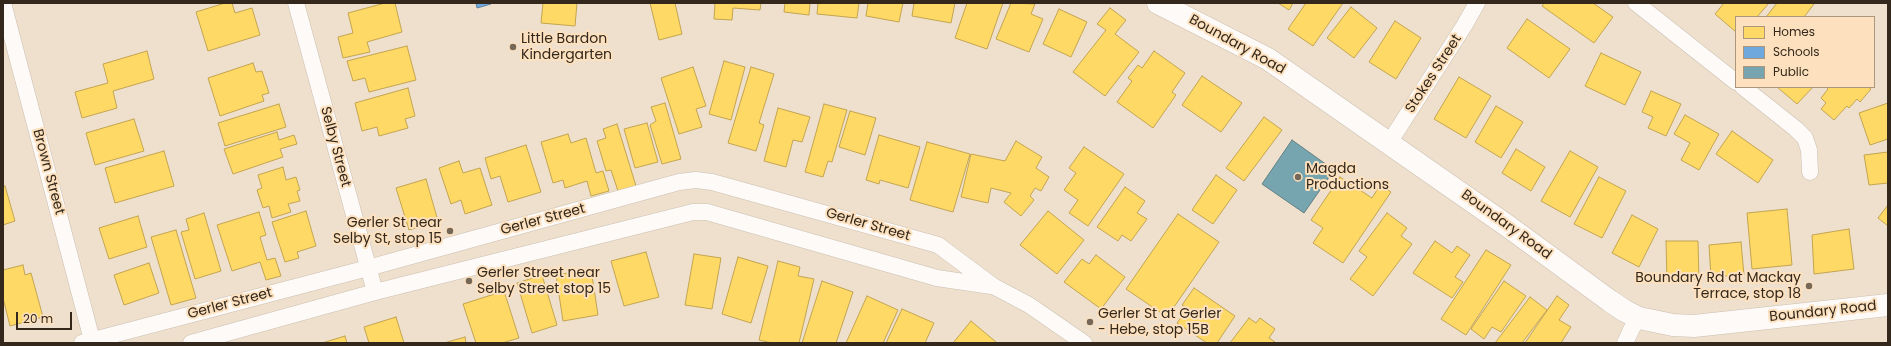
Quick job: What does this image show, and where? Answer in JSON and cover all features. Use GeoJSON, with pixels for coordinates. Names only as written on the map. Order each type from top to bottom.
{"type":"FeatureCollection","features":[{"type":"Feature","properties":{"kind":"main road","name":"Boundary Road"},"geometry":{"type":"LineString","coordinates":[[1158,3],[1268,59],[1509,227],[1610,301],[1639,318],[1673,325],[1694,326],[1888,305]]}},
{"type":"Feature","properties":{"kind":"street","name":"Brown Street"},"geometry":{"type":"LineString","coordinates":[[4,3],[87,342]]}},
{"type":"Feature","properties":{"kind":"street","name":"Selby Street"},"geometry":{"type":"LineString","coordinates":[[296,3],[375,292]]}},
{"type":"Feature","properties":{"kind":"street","name":"Stokes Street"},"geometry":{"type":"LineString","coordinates":[[1390,143],[1477,3]]}},
{"type":"Feature","properties":{"kind":"street"},"geometry":{"type":"LineString","coordinates":[[1636,3],[1735,81]]}},
{"type":"Feature","properties":{"kind":"street"},"geometry":{"type":"LineString","coordinates":[[1743,88],[1796,129],[1804,138],[1808,150],[1810,172]]}},
{"type":"Feature","properties":{"kind":"street","name":"Gerler Street"},"geometry":{"type":"LineString","coordinates":[[87,342],[368,268],[679,182],[696,180],[712,182],[938,245],[993,286],[1029,305],[1084,343]]}},
{"type":"Feature","properties":{"kind":"street","name":"Gerler Street"},"geometry":{"type":"LineString","coordinates":[[191,343],[375,292],[693,212],[707,212],[937,278],[993,286]]}},
{"type":"Feature","properties":{"kind":"street"},"geometry":{"type":"LineString","coordinates":[[1625,343],[1632,328],[1639,318]]}},
{"type":"Feature","properties":{"kind":"building: Homes"},"geometry":{"type":"Polygon","coordinates":[[[225,3],[232,3],[235,13],[252,8],[260,35],[208,51],[196,12],[225,3]]]}},
{"type":"Feature","properties":{"kind":"building: Homes"},"geometry":{"type":"Polygon","coordinates":[[[385,3],[395,3],[402,32],[367,42],[370,52],[343,58],[338,37],[353,33],[348,13],[385,3]]]}},
{"type":"Feature","properties":{"kind":"building: Homes"},"geometry":{"type":"Polygon","coordinates":[[[543,3],[577,3],[575,26],[541,23],[543,3]]]}},
{"type":"Feature","properties":{"kind":"building: Homes"},"geometry":{"type":"Polygon","coordinates":[[[650,3],[675,3],[682,34],[659,40],[650,3]]]}},
{"type":"Feature","properties":{"kind":"building: Homes"},"geometry":{"type":"Polygon","coordinates":[[[715,3],[761,3],[760,10],[733,8],[732,20],[714,19],[715,3]]]}},
{"type":"Feature","properties":{"kind":"building: Homes"},"geometry":{"type":"Polygon","coordinates":[[[785,3],[810,3],[809,15],[784,12],[785,3]]]}},
{"type":"Feature","properties":{"kind":"building: Homes"},"geometry":{"type":"Polygon","coordinates":[[[818,3],[859,3],[857,18],[817,14],[818,3]]]}},
{"type":"Feature","properties":{"kind":"building: Homes"},"geometry":{"type":"Polygon","coordinates":[[[868,3],[903,3],[899,22],[866,16],[868,3]]]}},
{"type":"Feature","properties":{"kind":"building: Homes"},"geometry":{"type":"Polygon","coordinates":[[[914,3],[955,3],[951,23],[912,16],[914,3]]]}},
{"type":"Feature","properties":{"kind":"building: Homes"},"geometry":{"type":"Polygon","coordinates":[[[967,3],[1003,3],[987,49],[955,38],[967,3]]]}},
{"type":"Feature","properties":{"kind":"building: Homes"},"geometry":{"type":"Polygon","coordinates":[[[1011,3],[1035,4],[1031,14],[1043,19],[1029,52],[996,39],[1011,3]]]}},
{"type":"Feature","properties":{"kind":"building: Homes"},"geometry":{"type":"Polygon","coordinates":[[[1278,3],[1293,3],[1289,10],[1278,3]]]}},
{"type":"Feature","properties":{"kind":"building: Homes"},"geometry":{"type":"Polygon","coordinates":[[[1306,3],[1343,3],[1313,46],[1288,29],[1306,3]]]}},
{"type":"Feature","properties":{"kind":"building: Homes"},"geometry":{"type":"Polygon","coordinates":[[[1544,3],[1593,3],[1613,17],[1594,43],[1542,6],[1544,3]]]}},
{"type":"Feature","properties":{"kind":"building: Homes"},"geometry":{"type":"Polygon","coordinates":[[[1724,3],[1769,3],[1758,16],[1735,16],[1735,31],[1715,14],[1724,3]]]}},
{"type":"Feature","properties":{"kind":"building: Homes"},"geometry":{"type":"Polygon","coordinates":[[[1777,3],[1814,4],[1805,16],[1767,16],[1777,3]]]}},
{"type":"Feature","properties":{"kind":"building: Homes"},"geometry":{"type":"Polygon","coordinates":[[[1351,7],[1377,28],[1354,58],[1327,38],[1351,7]]]}},
{"type":"Feature","properties":{"kind":"building: Homes"},"geometry":{"type":"Polygon","coordinates":[[[1110,8],[1126,20],[1115,34],[1139,52],[1105,96],[1073,72],[1106,30],[1097,24],[1110,8]]]}},
{"type":"Feature","properties":{"kind":"building: Homes"},"geometry":{"type":"Polygon","coordinates":[[[1059,9],[1087,22],[1071,57],[1043,44],[1059,9]]]}},
{"type":"Feature","properties":{"kind":"building: Homes"},"geometry":{"type":"Polygon","coordinates":[[[1527,19],[1570,49],[1549,78],[1507,48],[1527,19]]]}},
{"type":"Feature","properties":{"kind":"building: Homes"},"geometry":{"type":"Polygon","coordinates":[[[1395,21],[1421,38],[1396,79],[1369,62],[1395,21]]]}},
{"type":"Feature","properties":{"kind":"building: Homes"},"geometry":{"type":"Polygon","coordinates":[[[407,46],[416,80],[369,92],[365,78],[353,81],[347,61],[407,46]]]}},
{"type":"Feature","properties":{"kind":"building: Homes"},"geometry":{"type":"Polygon","coordinates":[[[147,51],[154,79],[113,91],[117,108],[82,118],[75,92],[108,83],[103,64],[147,51]]]}},
{"type":"Feature","properties":{"kind":"building: Homes"},"geometry":{"type":"Polygon","coordinates":[[[1154,51],[1185,73],[1172,92],[1176,95],[1153,128],[1117,102],[1132,81],[1128,78],[1138,65],[1142,68],[1154,51]]]}},
{"type":"Feature","properties":{"kind":"building: Homes"},"geometry":{"type":"Polygon","coordinates":[[[1601,53],[1641,72],[1625,105],[1585,86],[1601,53]]]}},
{"type":"Feature","properties":{"kind":"building: Homes"},"geometry":{"type":"Polygon","coordinates":[[[724,61],[745,67],[731,120],[709,114],[724,61]]]}},
{"type":"Feature","properties":{"kind":"building: Homes"},"geometry":{"type":"Polygon","coordinates":[[[253,63],[256,72],[262,71],[269,93],[262,95],[264,101],[220,116],[208,78],[253,63]]]}},
{"type":"Feature","properties":{"kind":"building: Homes"},"geometry":{"type":"Polygon","coordinates":[[[693,67],[706,106],[696,109],[702,127],[679,134],[661,78],[693,67]]]}},
{"type":"Feature","properties":{"kind":"building: Homes"},"geometry":{"type":"Polygon","coordinates":[[[751,67],[774,74],[759,123],[764,125],[756,151],[728,143],[751,67]]]}},
{"type":"Feature","properties":{"kind":"building: Homes"},"geometry":{"type":"Polygon","coordinates":[[[1202,76],[1242,103],[1221,132],[1182,105],[1202,76]]]}},
{"type":"Feature","properties":{"kind":"building: Homes"},"geometry":{"type":"Polygon","coordinates":[[[1459,77],[1491,96],[1466,138],[1434,119],[1459,77]]]}},
{"type":"Feature","properties":{"kind":"building: Homes"},"geometry":{"type":"Polygon","coordinates":[[[408,88],[415,116],[405,119],[408,128],[379,136],[377,127],[362,131],[355,103],[408,88]]]}},
{"type":"Feature","properties":{"kind":"building: Homes"},"geometry":{"type":"Polygon","coordinates":[[[1778,88],[1812,88],[1797,104],[1778,88]]]}},
{"type":"Feature","properties":{"kind":"building: Homes"},"geometry":{"type":"Polygon","coordinates":[[[1827,88],[1871,89],[1860,102],[1857,99],[1849,108],[1847,106],[1834,120],[1821,109],[1826,103],[1821,98],[1828,89],[1827,88]]]}},
{"type":"Feature","properties":{"kind":"building: Homes"},"geometry":{"type":"Polygon","coordinates":[[[1651,91],[1681,104],[1666,136],[1648,128],[1653,117],[1642,112],[1651,91]]]}},
{"type":"Feature","properties":{"kind":"building: Homes"},"geometry":{"type":"Polygon","coordinates":[[[665,103],[681,159],[662,164],[650,125],[656,121],[651,107],[665,103]]]}},
{"type":"Feature","properties":{"kind":"building: Homes"},"geometry":{"type":"Polygon","coordinates":[[[1888,103],[1888,139],[1870,145],[1859,113],[1888,103]]]}},
{"type":"Feature","properties":{"kind":"building: Homes"},"geometry":{"type":"Polygon","coordinates":[[[279,104],[286,127],[225,146],[218,123],[279,104]]]}},
{"type":"Feature","properties":{"kind":"building: Homes"},"geometry":{"type":"Polygon","coordinates":[[[824,104],[847,110],[832,162],[828,161],[823,177],[805,172],[824,104]]]}},
{"type":"Feature","properties":{"kind":"building: Homes"},"geometry":{"type":"Polygon","coordinates":[[[1496,106],[1523,122],[1501,158],[1475,142],[1496,106]]]}},
{"type":"Feature","properties":{"kind":"building: Homes"},"geometry":{"type":"Polygon","coordinates":[[[778,108],[810,117],[802,142],[793,140],[786,167],[764,161],[778,108]]]}},
{"type":"Feature","properties":{"kind":"building: Homes"},"geometry":{"type":"Polygon","coordinates":[[[850,111],[876,118],[865,155],[839,147],[850,111]]]}},
{"type":"Feature","properties":{"kind":"building: Homes"},"geometry":{"type":"Polygon","coordinates":[[[1685,115],[1719,134],[1699,170],[1681,160],[1690,143],[1674,134],[1685,115]]]}},
{"type":"Feature","properties":{"kind":"building: Homes"},"geometry":{"type":"Polygon","coordinates":[[[1264,117],[1282,130],[1244,181],[1226,168],[1264,117]]]}},
{"type":"Feature","properties":{"kind":"building: Homes"},"geometry":{"type":"Polygon","coordinates":[[[134,119],[144,151],[95,165],[86,133],[134,119]]]}},
{"type":"Feature","properties":{"kind":"building: Homes"},"geometry":{"type":"Polygon","coordinates":[[[647,123],[658,162],[635,168],[624,129],[647,123]]]}},
{"type":"Feature","properties":{"kind":"building: Homes"},"geometry":{"type":"Polygon","coordinates":[[[617,124],[636,186],[618,191],[611,170],[606,171],[597,141],[606,138],[603,129],[617,124]]]}},
{"type":"Feature","properties":{"kind":"building: Homes"},"geometry":{"type":"Polygon","coordinates":[[[1732,131],[1773,160],[1758,183],[1716,154],[1732,131]]]}},
{"type":"Feature","properties":{"kind":"building: Homes"},"geometry":{"type":"Polygon","coordinates":[[[277,132],[279,140],[294,135],[297,144],[280,149],[283,157],[233,174],[224,149],[277,132]]]}},
{"type":"Feature","properties":{"kind":"building: Homes"},"geometry":{"type":"Polygon","coordinates":[[[568,134],[571,143],[586,138],[596,173],[603,171],[609,191],[591,196],[587,181],[565,188],[563,180],[553,183],[541,142],[568,134]]]}},
{"type":"Feature","properties":{"kind":"building: Homes"},"geometry":{"type":"Polygon","coordinates":[[[879,135],[920,147],[908,188],[880,180],[879,184],[866,180],[879,135]]]}},
{"type":"Feature","properties":{"kind":"building: Homes"},"geometry":{"type":"Polygon","coordinates":[[[1016,141],[1042,157],[1036,168],[1049,177],[1041,191],[1035,188],[1030,196],[1034,200],[1021,216],[1004,202],[1011,193],[991,188],[988,203],[961,197],[971,154],[1005,161],[1016,141]]]}},
{"type":"Feature","properties":{"kind":"building: Homes"},"geometry":{"type":"Polygon","coordinates":[[[927,142],[970,154],[953,212],[910,200],[927,142]]]}},
{"type":"Feature","properties":{"kind":"building: Homes"},"geometry":{"type":"Polygon","coordinates":[[[526,145],[541,192],[508,202],[500,176],[491,179],[485,158],[526,145]]]}},
{"type":"Feature","properties":{"kind":"building: Homes"},"geometry":{"type":"Polygon","coordinates":[[[1084,147],[1124,174],[1088,226],[1069,213],[1078,200],[1064,190],[1076,173],[1069,168],[1084,147]]]}},
{"type":"Feature","properties":{"kind":"building: Homes"},"geometry":{"type":"Polygon","coordinates":[[[1516,149],[1545,167],[1531,191],[1502,173],[1516,149]]]}},
{"type":"Feature","properties":{"kind":"building: Homes"},"geometry":{"type":"Polygon","coordinates":[[[164,151],[174,186],[115,203],[105,168],[164,151]]]}},
{"type":"Feature","properties":{"kind":"building: Homes"},"geometry":{"type":"Polygon","coordinates":[[[1570,151],[1598,167],[1570,217],[1541,201],[1570,151]]]}},
{"type":"Feature","properties":{"kind":"building: Homes"},"geometry":{"type":"Polygon","coordinates":[[[1888,152],[1888,183],[1869,185],[1864,155],[1888,152]]]}},
{"type":"Feature","properties":{"kind":"building: Homes"},"geometry":{"type":"Polygon","coordinates":[[[459,161],[463,173],[480,168],[492,205],[465,214],[461,200],[451,204],[439,168],[459,161]]]}},
{"type":"Feature","properties":{"kind":"building: Homes"},"geometry":{"type":"Polygon","coordinates":[[[283,167],[286,180],[296,177],[300,190],[297,191],[300,201],[288,204],[291,212],[272,218],[269,206],[263,208],[257,190],[262,188],[258,175],[283,167]]]}},
{"type":"Feature","properties":{"kind":"building: Homes"},"geometry":{"type":"Polygon","coordinates":[[[1216,175],[1237,190],[1213,224],[1192,210],[1216,175]]]}},
{"type":"Feature","properties":{"kind":"building: Homes"},"geometry":{"type":"Polygon","coordinates":[[[1340,177],[1372,198],[1380,185],[1391,192],[1343,263],[1313,243],[1323,228],[1311,220],[1340,177]]]}},
{"type":"Feature","properties":{"kind":"building: Homes"},"geometry":{"type":"Polygon","coordinates":[[[1599,177],[1626,191],[1602,238],[1574,224],[1599,177]]]}},
{"type":"Feature","properties":{"kind":"building: Homes"},"geometry":{"type":"Polygon","coordinates":[[[426,179],[438,221],[409,230],[396,188],[426,179]]]}},
{"type":"Feature","properties":{"kind":"building: Homes"},"geometry":{"type":"Polygon","coordinates":[[[5,186],[15,221],[3,225],[3,187],[5,186]]]}},
{"type":"Feature","properties":{"kind":"building: Homes"},"geometry":{"type":"Polygon","coordinates":[[[1125,187],[1145,201],[1137,213],[1147,219],[1131,241],[1122,235],[1118,241],[1097,227],[1125,187]]]}},
{"type":"Feature","properties":{"kind":"building: Homes"},"geometry":{"type":"Polygon","coordinates":[[[1888,205],[1888,226],[1878,218],[1888,205]]]}},
{"type":"Feature","properties":{"kind":"building: Homes"},"geometry":{"type":"Polygon","coordinates":[[[1787,209],[1792,265],[1752,269],[1747,213],[1787,209]]]}},
{"type":"Feature","properties":{"kind":"building: Homes"},"geometry":{"type":"Polygon","coordinates":[[[306,211],[316,246],[297,252],[299,258],[285,262],[272,222],[306,211]]]}},
{"type":"Feature","properties":{"kind":"building: Homes"},"geometry":{"type":"Polygon","coordinates":[[[1048,211],[1084,240],[1057,274],[1020,245],[1048,211]]]}},
{"type":"Feature","properties":{"kind":"building: Homes"},"geometry":{"type":"Polygon","coordinates":[[[259,212],[266,235],[260,237],[267,260],[275,258],[281,276],[266,280],[260,262],[232,271],[217,225],[259,212]]]}},
{"type":"Feature","properties":{"kind":"building: Homes"},"geometry":{"type":"Polygon","coordinates":[[[204,213],[221,271],[195,279],[181,232],[189,230],[186,219],[204,213]]]}},
{"type":"Feature","properties":{"kind":"building: Homes"},"geometry":{"type":"Polygon","coordinates":[[[1387,213],[1407,228],[1401,236],[1412,244],[1373,296],[1350,279],[1367,257],[1359,251],[1387,213]]]}},
{"type":"Feature","properties":{"kind":"building: Homes"},"geometry":{"type":"Polygon","coordinates":[[[1178,214],[1219,242],[1167,317],[1126,289],[1178,214]]]}},
{"type":"Feature","properties":{"kind":"building: Homes"},"geometry":{"type":"Polygon","coordinates":[[[1632,215],[1658,229],[1639,267],[1612,253],[1632,215]]]}},
{"type":"Feature","properties":{"kind":"building: Homes"},"geometry":{"type":"Polygon","coordinates":[[[138,216],[147,247],[109,259],[99,228],[138,216]]]}},
{"type":"Feature","properties":{"kind":"building: Homes"},"geometry":{"type":"Polygon","coordinates":[[[1849,229],[1854,269],[1814,274],[1812,235],[1849,229]]]}},
{"type":"Feature","properties":{"kind":"building: Homes"},"geometry":{"type":"Polygon","coordinates":[[[176,230],[196,298],[171,305],[151,237],[176,230]]]}},
{"type":"Feature","properties":{"kind":"building: Homes"},"geometry":{"type":"Polygon","coordinates":[[[1435,241],[1452,253],[1457,246],[1470,255],[1455,277],[1463,282],[1452,298],[1413,273],[1435,241]]]}},
{"type":"Feature","properties":{"kind":"building: Homes"},"geometry":{"type":"Polygon","coordinates":[[[1666,241],[1698,241],[1699,279],[1667,280],[1666,241]]]}},
{"type":"Feature","properties":{"kind":"building: Homes"},"geometry":{"type":"Polygon","coordinates":[[[1741,242],[1744,275],[1711,277],[1709,245],[1741,242]]]}},
{"type":"Feature","properties":{"kind":"building: Homes"},"geometry":{"type":"Polygon","coordinates":[[[1486,250],[1511,265],[1466,335],[1441,319],[1486,250]]]}},
{"type":"Feature","properties":{"kind":"building: Homes"},"geometry":{"type":"Polygon","coordinates":[[[646,252],[659,297],[624,306],[611,261],[646,252]]]}},
{"type":"Feature","properties":{"kind":"building: Homes"},"geometry":{"type":"Polygon","coordinates":[[[694,254],[721,258],[712,309],[685,305],[694,254]]]}},
{"type":"Feature","properties":{"kind":"building: Homes"},"geometry":{"type":"Polygon","coordinates":[[[1096,255],[1125,277],[1101,309],[1064,282],[1082,259],[1089,264],[1096,255]]]}},
{"type":"Feature","properties":{"kind":"building: Homes"},"geometry":{"type":"Polygon","coordinates":[[[738,257],[768,266],[751,323],[722,314],[738,257]]]}},
{"type":"Feature","properties":{"kind":"building: Homes"},"geometry":{"type":"Polygon","coordinates":[[[778,261],[800,267],[798,276],[814,279],[799,343],[772,343],[759,340],[778,261]]]}},
{"type":"Feature","properties":{"kind":"building: Homes"},"geometry":{"type":"Polygon","coordinates":[[[149,263],[159,293],[124,305],[114,275],[149,263]]]}},
{"type":"Feature","properties":{"kind":"building: Homes"},"geometry":{"type":"Polygon","coordinates":[[[23,265],[25,275],[31,273],[43,317],[10,326],[3,298],[3,270],[23,265]]]}},
{"type":"Feature","properties":{"kind":"building: Homes"},"geometry":{"type":"Polygon","coordinates":[[[591,269],[598,315],[563,321],[556,275],[591,269]]]}},
{"type":"Feature","properties":{"kind":"building: Homes"},"geometry":{"type":"Polygon","coordinates":[[[542,275],[557,325],[532,333],[517,283],[542,275]]]}},
{"type":"Feature","properties":{"kind":"building: Homes"},"geometry":{"type":"Polygon","coordinates":[[[822,281],[853,292],[836,343],[802,343],[822,281]]]}},
{"type":"Feature","properties":{"kind":"building: Homes"},"geometry":{"type":"Polygon","coordinates":[[[1504,281],[1526,296],[1501,332],[1492,327],[1484,339],[1471,329],[1504,281]]]}},
{"type":"Feature","properties":{"kind":"building: Homes"},"geometry":{"type":"Polygon","coordinates":[[[1194,288],[1235,316],[1217,343],[1207,343],[1177,323],[1188,308],[1182,305],[1194,288]]]}},
{"type":"Feature","properties":{"kind":"building: Homes"},"geometry":{"type":"Polygon","coordinates":[[[504,291],[519,338],[502,343],[476,343],[463,304],[504,291]]]}},
{"type":"Feature","properties":{"kind":"building: Homes"},"geometry":{"type":"Polygon","coordinates":[[[867,296],[898,310],[883,343],[846,343],[867,296]]]}},
{"type":"Feature","properties":{"kind":"building: Homes"},"geometry":{"type":"Polygon","coordinates":[[[1557,296],[1569,305],[1559,320],[1571,327],[1561,343],[1525,343],[1557,296]]]}},
{"type":"Feature","properties":{"kind":"building: Homes"},"geometry":{"type":"Polygon","coordinates":[[[1530,297],[1547,310],[1522,343],[1495,343],[1530,297]]]}},
{"type":"Feature","properties":{"kind":"building: Homes"},"geometry":{"type":"Polygon","coordinates":[[[902,309],[934,323],[925,343],[886,343],[902,309]]]}},
{"type":"Feature","properties":{"kind":"building: Homes"},"geometry":{"type":"Polygon","coordinates":[[[396,317],[404,343],[369,343],[364,327],[396,317]]]}},
{"type":"Feature","properties":{"kind":"building: Homes"},"geometry":{"type":"Polygon","coordinates":[[[1249,318],[1256,323],[1260,318],[1275,329],[1269,338],[1275,342],[1230,343],[1249,318]]]}},
{"type":"Feature","properties":{"kind":"building: Homes"},"geometry":{"type":"Polygon","coordinates":[[[971,321],[996,342],[953,343],[971,321]]]}},
{"type":"Feature","properties":{"kind":"building: Homes"},"geometry":{"type":"Polygon","coordinates":[[[345,336],[347,343],[322,343],[345,336]]]}},
{"type":"Feature","properties":{"kind":"building: Homes"},"geometry":{"type":"Polygon","coordinates":[[[465,337],[466,343],[444,343],[465,337]]]}},
{"type":"Feature","properties":{"kind":"building: Schools"},"geometry":{"type":"Polygon","coordinates":[[[476,3],[491,3],[491,4],[477,8],[476,3]]]}},
{"type":"Feature","properties":{"kind":"building: Public","name":"Magda Productions"},"geometry":{"type":"Polygon","coordinates":[[[1292,140],[1334,170],[1304,213],[1262,184],[1292,140]]]}},
{"type":"Feature","properties":{"kind":"place","name":"Little Bardon Kindergarten"},"geometry":{"type":"Point","coordinates":[513,47]}},
{"type":"Feature","properties":{"kind":"place","name":"Magda Productions"},"geometry":{"type":"Point","coordinates":[1298,177]}},
{"type":"Feature","properties":{"kind":"place","name":"Gerler St near Selby St, stop 15"},"geometry":{"type":"Point","coordinates":[450,231]}},
{"type":"Feature","properties":{"kind":"place","name":"Gerler Street near Selby Street stop 15"},"geometry":{"type":"Point","coordinates":[469,281]}},
{"type":"Feature","properties":{"kind":"place","name":"Boundary Rd at Mackay Terrace, stop 18"},"geometry":{"type":"Point","coordinates":[1809,286]}},
{"type":"Feature","properties":{"kind":"place","name":"Gerler St at Gerler - Hebe, stop 15B"},"geometry":{"type":"Point","coordinates":[1090,322]}}]}
